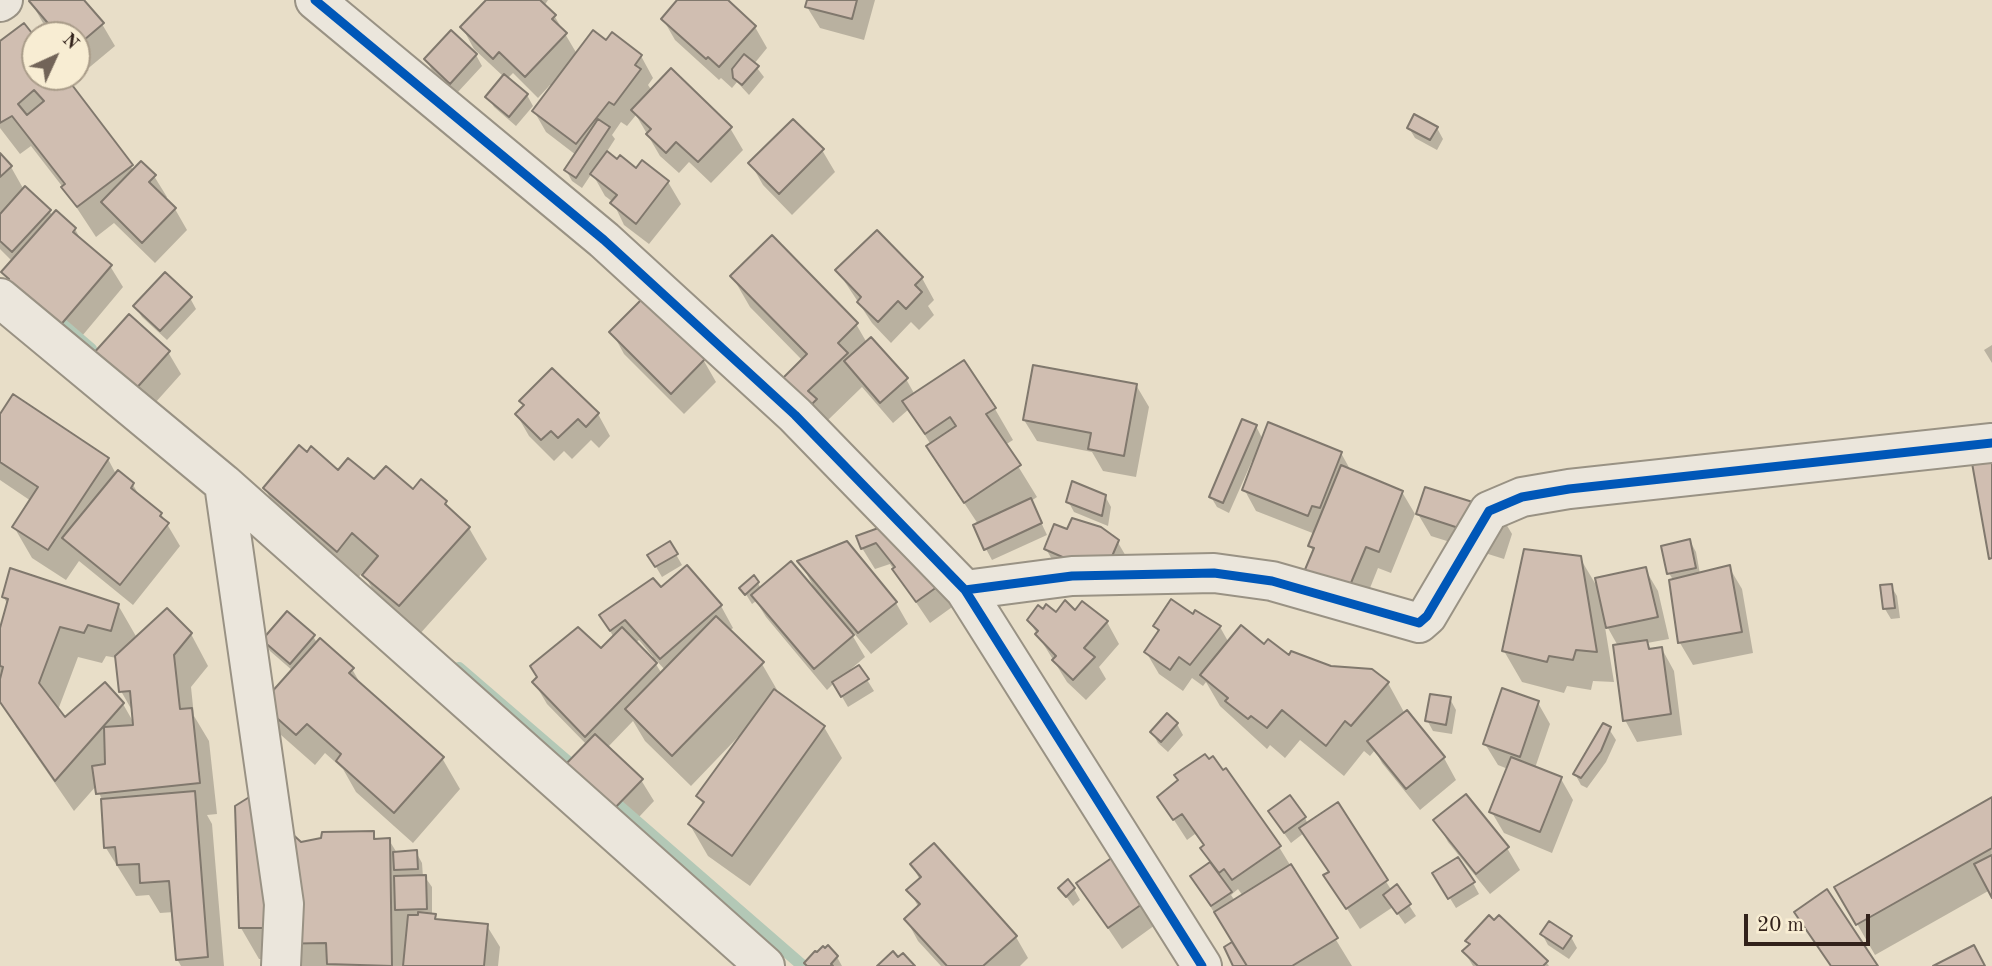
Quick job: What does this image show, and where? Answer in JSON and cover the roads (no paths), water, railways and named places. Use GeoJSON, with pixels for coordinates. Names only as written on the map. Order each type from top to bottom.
{"type":"FeatureCollection","features":[{"type":"Feature","properties":{"kind":"street"},"geometry":{"type":"LineString","coordinates":[[315,0],[614,250],[795,415],[965,590],[1202,966]]}},
{"type":"Feature","properties":{"kind":"street"},"geometry":{"type":"LineString","coordinates":[[0,298],[224,484],[765,966]]}},
{"type":"Feature","properties":{"kind":"street"},"geometry":{"type":"LineString","coordinates":[[965,590],[1072,576],[1214,573],[1272,581],[1419,623],[1427,616],[1489,511],[1522,497],[1569,489],[1992,443]]}},
{"type":"Feature","properties":{"kind":"street"},"geometry":{"type":"LineString","coordinates":[[224,484],[284,904],[281,966]]}},
{"type":"Feature","properties":{"kind":"waterway"},"geometry":{"type":"LineString","coordinates":[[49,313],[91,349]]}},
{"type":"Feature","properties":{"kind":"waterway"},"geometry":{"type":"LineString","coordinates":[[459,668],[581,773]]}},
{"type":"Feature","properties":{"kind":"waterway"},"geometry":{"type":"LineString","coordinates":[[605,794],[803,966]]}}]}
